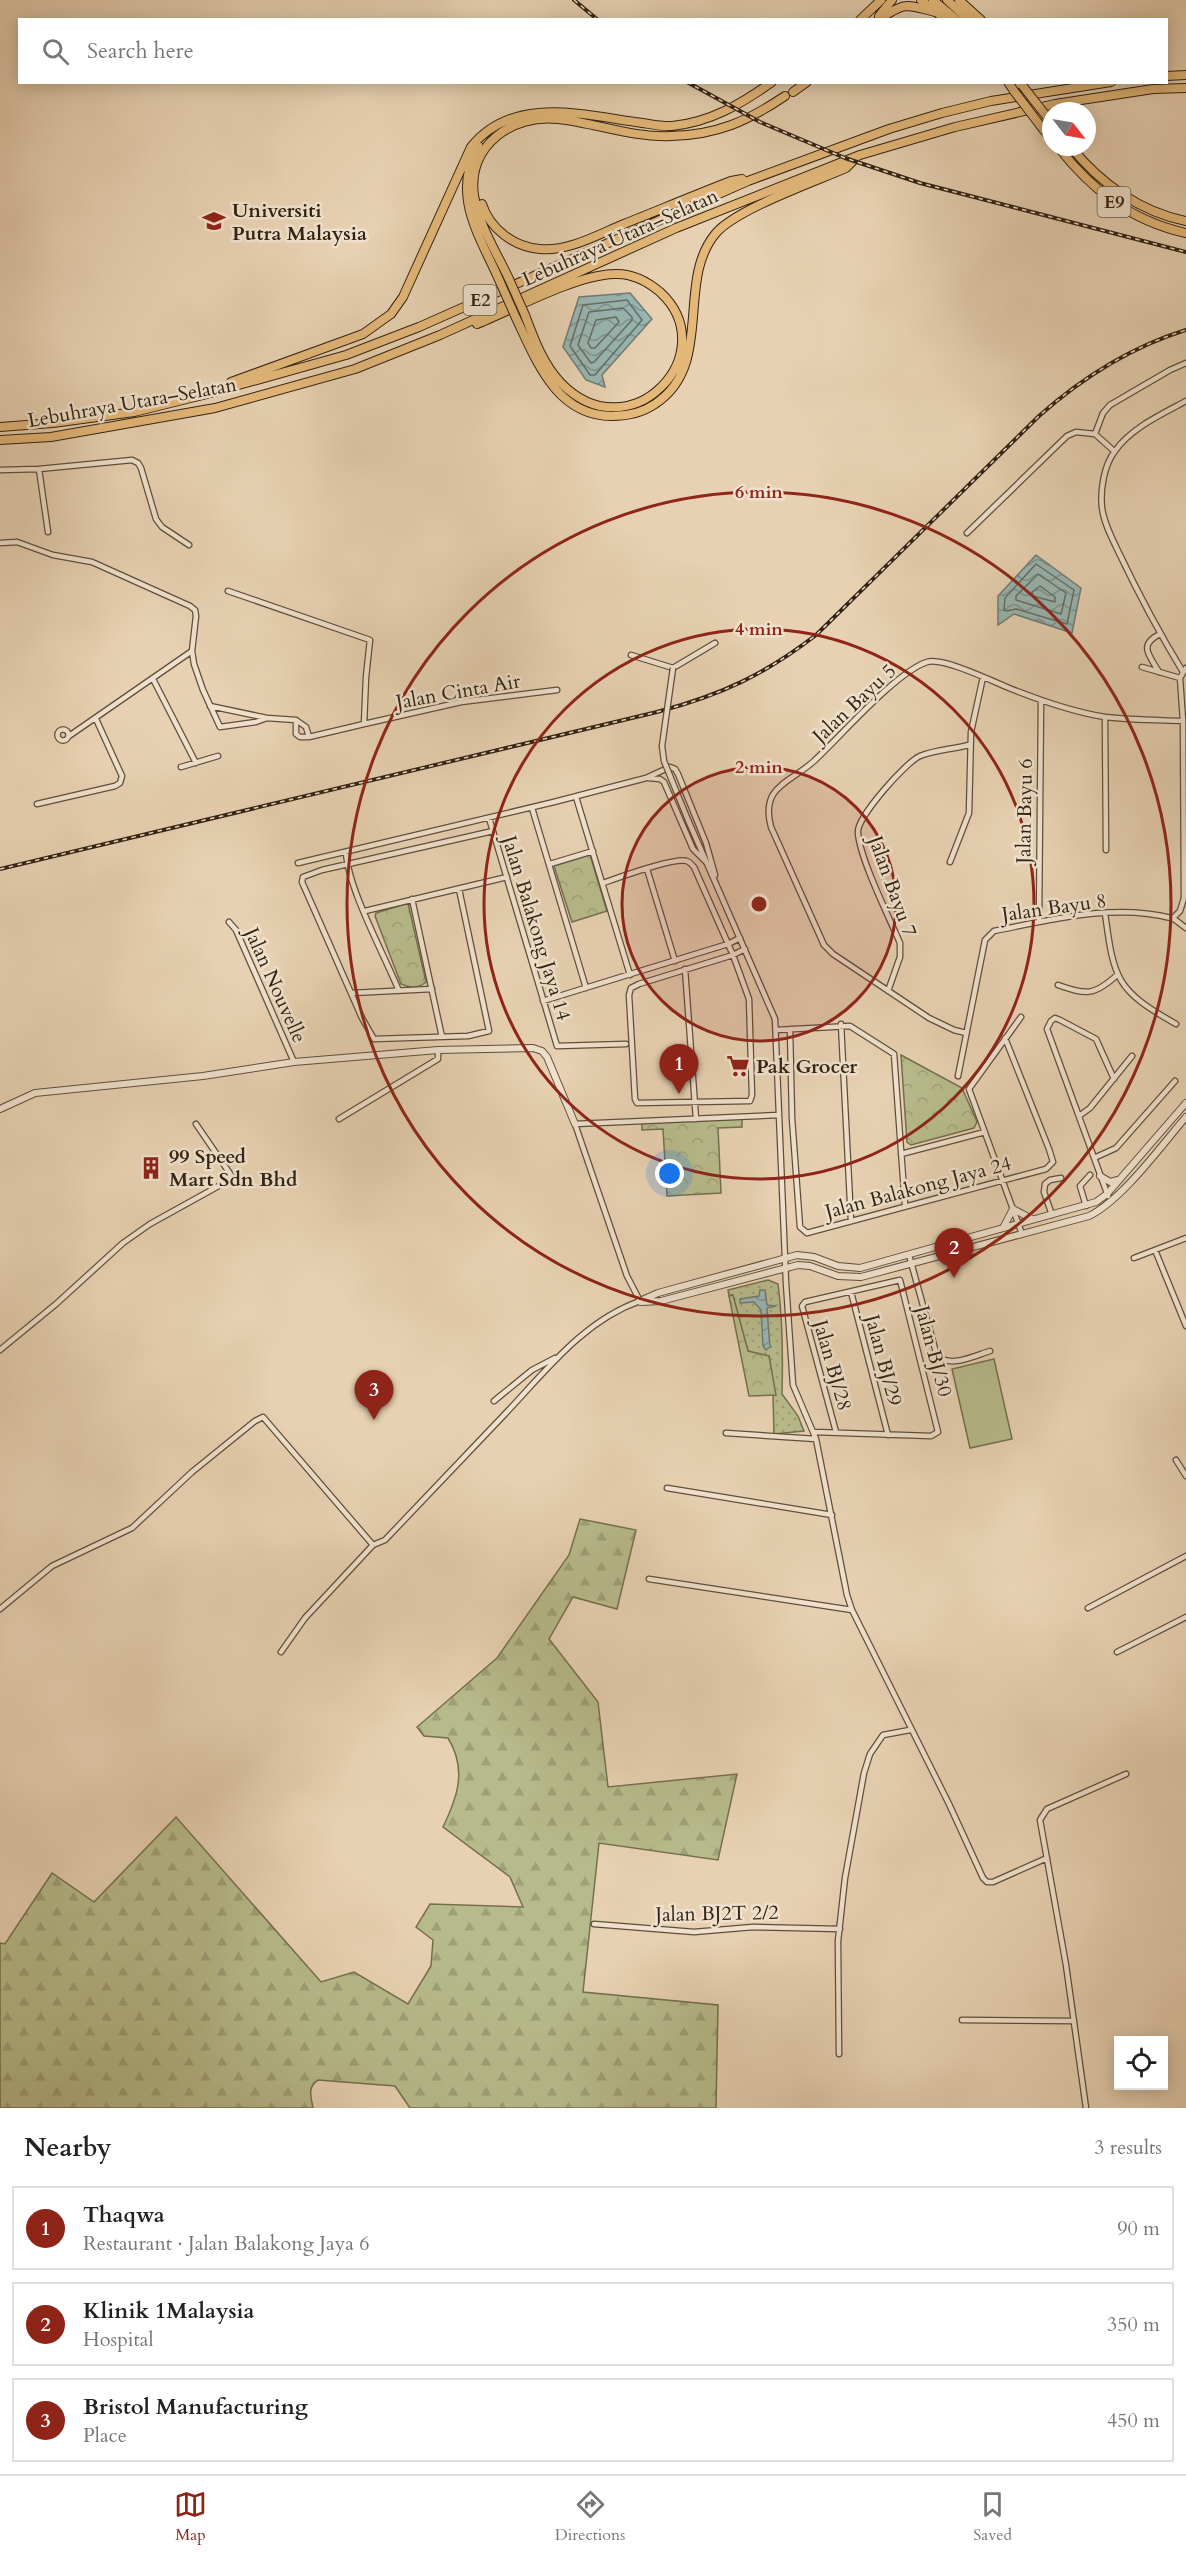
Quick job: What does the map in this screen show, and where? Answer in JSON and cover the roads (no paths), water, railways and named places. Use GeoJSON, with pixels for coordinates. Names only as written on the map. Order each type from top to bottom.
{"type":"FeatureCollection","features":[{"type":"Feature","properties":{"kind":"highway"},"geometry":{"type":"LineString","coordinates":[[871,10],[873,0]]}},
{"type":"Feature","properties":{"kind":"highway"},"geometry":{"type":"LineString","coordinates":[[862,18],[881,0]]}},
{"type":"Feature","properties":{"kind":"highway"},"geometry":{"type":"LineString","coordinates":[[878,18],[892,0]]}},
{"type":"Feature","properties":{"kind":"highway"},"geometry":{"type":"LineString","coordinates":[[921,0],[943,16]]}},
{"type":"Feature","properties":{"kind":"highway"},"geometry":{"type":"LineString","coordinates":[[933,0],[955,18]]}},
{"type":"Feature","properties":{"kind":"highway"},"geometry":{"type":"LineString","coordinates":[[946,0],[967,18]]}},
{"type":"Feature","properties":{"kind":"highway"},"geometry":{"type":"LineString","coordinates":[[963,2],[979,18]]}},
{"type":"Feature","properties":{"kind":"highway"},"geometry":{"type":"LineString","coordinates":[[880,18],[905,4],[920,6],[943,16]]}},
{"type":"Feature","properties":{"kind":"highway"},"geometry":{"type":"LineString","coordinates":[[1168,76],[1186,75]]}},
{"type":"Feature","properties":{"kind":"highway"},"geometry":{"type":"LineString","coordinates":[[203,395],[233,381],[363,334],[391,314],[403,297],[460,166],[471,147],[488,130],[513,117],[547,111],[670,126],[708,120],[743,103],[769,84]]}},
{"type":"Feature","properties":{"kind":"highway"},"geometry":{"type":"LineString","coordinates":[[804,84],[752,118],[709,132],[669,136],[620,131],[556,119],[530,120],[508,127],[490,142],[478,163],[474,193],[505,281],[549,382],[572,403],[595,414],[608,416],[636,414],[663,399],[682,374],[690,344],[702,256],[715,234],[733,218],[846,168],[860,155]]}},
{"type":"Feature","properties":{"kind":"highway"},"geometry":{"type":"LineString","coordinates":[[1009,84],[1042,128]]}},
{"type":"Feature","properties":{"kind":"highway"},"geometry":{"type":"LineString","coordinates":[[1021,84],[1042,111]]}},
{"type":"Feature","properties":{"kind":"highway","name":"Lebuhraya Utara–Selatan"},"geometry":{"type":"LineString","coordinates":[[0,427],[53,423],[134,412],[346,355],[419,327],[748,181],[889,129],[942,113],[1011,98],[1098,84]]}},
{"type":"Feature","properties":{"kind":"highway","name":"Lebuhraya Utara–Selatan"},"geometry":{"type":"LineString","coordinates":[[0,440],[51,437],[215,408],[355,369],[440,335],[676,228],[860,155],[955,126],[1055,104],[1153,89],[1186,88]]}},
{"type":"Feature","properties":{"kind":"highway"},"geometry":{"type":"LineString","coordinates":[[488,130],[471,159],[465,185],[472,216],[505,281]]}},
{"type":"Feature","properties":{"kind":"highway","name":"E9"},"geometry":{"type":"LineString","coordinates":[[1065,156],[1079,174],[1109,200],[1137,217],[1186,233]]}},
{"type":"Feature","properties":{"kind":"highway","name":"E9"},"geometry":{"type":"LineString","coordinates":[[1080,156],[1101,178],[1134,202],[1154,212],[1186,221]]}},
{"type":"Feature","properties":{"kind":"highway"},"geometry":{"type":"LineString","coordinates":[[474,184],[486,216],[498,231],[517,243],[539,249],[567,246],[731,181],[741,179],[748,181]]}},
{"type":"Feature","properties":{"kind":"highway"},"geometry":{"type":"LineString","coordinates":[[440,335],[454,334],[581,280],[616,273],[644,281],[669,302],[675,312],[681,334],[678,359],[667,382],[660,390],[642,402],[620,408],[595,405],[572,393],[560,382],[543,358],[520,317]]}},
{"type":"Feature","properties":{"kind":"street"},"geometry":{"type":"LineString","coordinates":[[1095,434],[1103,413],[1110,405],[1186,363]]}},
{"type":"Feature","properties":{"kind":"street"},"geometry":{"type":"LineString","coordinates":[[1173,918],[1177,916],[1184,904],[1185,743],[1180,678],[1184,670],[1160,634],[1107,526],[1102,508],[1102,488],[1114,451],[1137,429],[1186,401]]}},
{"type":"Feature","properties":{"kind":"street"},"geometry":{"type":"LineString","coordinates":[[967,533],[1067,436],[1076,432],[1095,434],[1114,451]]}},
{"type":"Feature","properties":{"kind":"street"},"geometry":{"type":"LineString","coordinates":[[0,470],[39,469],[132,460],[138,463],[156,519],[189,545]]}},
{"type":"Feature","properties":{"kind":"street"},"geometry":{"type":"LineString","coordinates":[[39,469],[48,532]]}},
{"type":"Feature","properties":{"kind":"street"},"geometry":{"type":"LineString","coordinates":[[0,543],[17,542],[53,555],[92,562],[190,606],[195,610],[196,616],[192,651],[198,678],[221,728],[267,718]]}},
{"type":"Feature","properties":{"kind":"street"},"geometry":{"type":"LineString","coordinates":[[228,591],[370,640],[364,724]]}},
{"type":"Feature","properties":{"kind":"street"},"geometry":{"type":"LineString","coordinates":[[1159,672],[1147,650],[1147,644],[1149,639],[1160,634]]}},
{"type":"Feature","properties":{"kind":"street"},"geometry":{"type":"LineString","coordinates":[[631,655],[673,668],[715,644]]}},
{"type":"Feature","properties":{"kind":"street"},"geometry":{"type":"LineString","coordinates":[[69,736],[192,651]]}},
{"type":"Feature","properties":{"kind":"street","name":"Jalan Bayu 5"},"geometry":{"type":"LineString","coordinates":[[966,1033],[944,1026],[832,954],[824,945],[771,827],[768,816],[770,797],[785,782],[812,763],[896,681],[927,662],[940,662],[1041,700],[1105,717],[1183,721]]}},
{"type":"Feature","properties":{"kind":"street"},"geometry":{"type":"LineString","coordinates":[[1142,667],[1180,678]]}},
{"type":"Feature","properties":{"kind":"street"},"geometry":{"type":"LineString","coordinates":[[673,668],[662,746],[664,761],[775,1019],[786,1267],[794,1385],[816,1439],[852,1610],[949,1804],[983,1878],[993,1882],[1047,1858]]}},
{"type":"Feature","properties":{"kind":"street"},"geometry":{"type":"LineString","coordinates":[[950,862],[969,813],[969,745],[983,677]]}},
{"type":"Feature","properties":{"kind":"street"},"geometry":{"type":"LineString","coordinates":[[153,679],[196,763]]}},
{"type":"Feature","properties":{"kind":"street","name":"Jalan Cinta Air"},"geometry":{"type":"LineString","coordinates":[[309,737],[461,702],[557,690]]}},
{"type":"Feature","properties":{"kind":"street","name":"Jalan Bayu 6"},"geometry":{"type":"LineString","coordinates":[[1039,922],[1041,700]]}},
{"type":"Feature","properties":{"kind":"street"},"geometry":{"type":"LineString","coordinates":[[210,706],[267,718],[296,720],[306,726],[309,737],[300,737],[297,734],[296,720]]}},
{"type":"Feature","properties":{"kind":"street"},"geometry":{"type":"LineString","coordinates":[[1105,717],[1106,850]]}},
{"type":"Feature","properties":{"kind":"street"},"geometry":{"type":"LineString","coordinates":[[37,804],[120,783],[122,776],[96,719]]}},
{"type":"Feature","properties":{"kind":"street","name":"Jalan Bayu 7"},"geometry":{"type":"LineString","coordinates":[[888,991],[900,957],[900,943],[861,848],[857,830],[859,823],[869,808],[917,758],[969,745]]}},
{"type":"Feature","properties":{"kind":"street"},"geometry":{"type":"LineString","coordinates":[[181,767],[218,756]]}},
{"type":"Feature","properties":{"kind":"street"},"geometry":{"type":"LineString","coordinates":[[298,863],[532,808],[646,778],[662,769],[675,769],[705,843],[716,881]]}},
{"type":"Feature","properties":{"kind":"street"},"geometry":{"type":"LineString","coordinates":[[646,778],[660,779],[664,782],[693,849],[708,863]]}},
{"type":"Feature","properties":{"kind":"street"},"geometry":{"type":"LineString","coordinates":[[576,797],[630,975]]}},
{"type":"Feature","properties":{"kind":"street"},"geometry":{"type":"LineString","coordinates":[[532,808],[586,988]]}},
{"type":"Feature","properties":{"kind":"street","name":"Jalan Balakong Jaya 14"},"geometry":{"type":"LineString","coordinates":[[489,818],[557,1046],[626,1044]]}},
{"type":"Feature","properties":{"kind":"street"},"geometry":{"type":"LineString","coordinates":[[459,889],[489,1031],[468,1036],[379,1040],[371,1035],[302,882],[303,877],[307,874],[493,831]]}},
{"type":"Feature","properties":{"kind":"street"},"geometry":{"type":"LineString","coordinates":[[550,864],[593,851]]}},
{"type":"Feature","properties":{"kind":"street"},"geometry":{"type":"LineString","coordinates":[[346,852],[347,865],[399,991]]}},
{"type":"Feature","properties":{"kind":"street"},"geometry":{"type":"LineString","coordinates":[[603,883],[684,860],[690,862],[733,954],[750,1008],[752,1099],[750,1101],[638,1103],[635,1099],[629,995],[631,988],[733,954],[745,949]]}},
{"type":"Feature","properties":{"kind":"street"},"geometry":{"type":"LineString","coordinates":[[647,869],[675,961]]}},
{"type":"Feature","properties":{"kind":"street"},"geometry":{"type":"LineString","coordinates":[[365,911],[507,878]]}},
{"type":"Feature","properties":{"kind":"street"},"geometry":{"type":"LineString","coordinates":[[412,899],[442,1037]]}},
{"type":"Feature","properties":{"kind":"street"},"geometry":{"type":"LineString","coordinates":[[1105,913],[1117,975],[1134,998],[1176,1024]]}},
{"type":"Feature","properties":{"kind":"street","name":"Jalan Bayu 8"},"geometry":{"type":"LineString","coordinates":[[966,1033],[985,940],[994,931],[1105,913],[1139,913],[1173,918],[1186,928]]}},
{"type":"Feature","properties":{"kind":"street","name":"Jalan Nouvelle"},"geometry":{"type":"LineString","coordinates":[[229,922],[236,930],[294,1062]]}},
{"type":"Feature","properties":{"kind":"street"},"geometry":{"type":"LineString","coordinates":[[543,1001],[675,961],[740,938]]}},
{"type":"Feature","properties":{"kind":"street"},"geometry":{"type":"LineString","coordinates":[[686,969],[696,1119]]}},
{"type":"Feature","properties":{"kind":"street"},"geometry":{"type":"LineString","coordinates":[[1058,985],[1089,993],[1100,989],[1117,975]]}},
{"type":"Feature","properties":{"kind":"street"},"geometry":{"type":"LineString","coordinates":[[352,993],[432,989]]}},
{"type":"Feature","properties":{"kind":"street"},"geometry":{"type":"LineString","coordinates":[[1021,1017],[969,1089],[1022,1234]]}},
{"type":"Feature","properties":{"kind":"street"},"geometry":{"type":"LineString","coordinates":[[1112,1201],[1100,1176],[1047,1029],[1051,1021],[1055,1018],[1096,1039],[1114,1079]]}},
{"type":"Feature","properties":{"kind":"street"},"geometry":{"type":"LineString","coordinates":[[776,1030],[841,1024],[850,1026],[894,1053],[905,1205]]}},
{"type":"Feature","properties":{"kind":"street"},"geometry":{"type":"LineString","coordinates":[[841,1024],[851,1221]]}},
{"type":"Feature","properties":{"kind":"street","name":"Jalan Balakong Jaya 24"},"geometry":{"type":"LineString","coordinates":[[790,1029],[792,1118],[800,1227],[807,1233],[1046,1169],[1053,1162],[1005,1038]]}},
{"type":"Feature","properties":{"kind":"street"},"geometry":{"type":"LineString","coordinates":[[958,1076],[966,1033]]}},
{"type":"Feature","properties":{"kind":"street"},"geometry":{"type":"LineString","coordinates":[[0,1109],[35,1093],[203,1076],[294,1062],[438,1050],[521,1048],[542,1051],[547,1057],[574,1124],[627,1276],[640,1302]]}},
{"type":"Feature","properties":{"kind":"street"},"geometry":{"type":"LineString","coordinates":[[339,1119],[438,1059],[438,1050]]}},
{"type":"Feature","properties":{"kind":"street"},"geometry":{"type":"LineString","coordinates":[[1079,1116],[1090,1108],[1132,1056]]}},
{"type":"Feature","properties":{"kind":"street"},"geometry":{"type":"LineString","coordinates":[[1094,1158],[1116,1148],[1175,1081]]}},
{"type":"Feature","properties":{"kind":"street"},"geometry":{"type":"LineString","coordinates":[[281,1652],[305,1618],[373,1545],[385,1540],[557,1358],[602,1320],[658,1293],[786,1257],[806,1255],[838,1266],[860,1268],[1086,1206],[1107,1194],[1186,1103]]}},
{"type":"Feature","properties":{"kind":"street"},"geometry":{"type":"LineString","coordinates":[[574,1124],[779,1115]]}},
{"type":"Feature","properties":{"kind":"street"},"geometry":{"type":"LineString","coordinates":[[640,1302],[661,1301],[786,1267],[810,1266],[838,1276],[861,1278],[1089,1216],[1112,1201],[1186,1117]]}},
{"type":"Feature","properties":{"kind":"street"},"geometry":{"type":"LineString","coordinates":[[0,1350],[56,1304],[123,1243],[150,1224],[233,1178],[196,1124]]}},
{"type":"Feature","properties":{"kind":"street"},"geometry":{"type":"LineString","coordinates":[[901,1154],[985,1131]]}},
{"type":"Feature","properties":{"kind":"street"},"geometry":{"type":"LineString","coordinates":[[1086,1206],[1080,1186],[1089,1174]]}},
{"type":"Feature","properties":{"kind":"street"},"geometry":{"type":"LineString","coordinates":[[1100,1176],[1110,1182],[1121,1179]]}},
{"type":"Feature","properties":{"kind":"street"},"geometry":{"type":"LineString","coordinates":[[1052,1215],[1044,1192],[1045,1184],[1050,1180],[1061,1178]]}},
{"type":"Feature","properties":{"kind":"street"},"geometry":{"type":"LineString","coordinates":[[1013,1209],[1033,1220]]}},
{"type":"Feature","properties":{"kind":"street"},"geometry":{"type":"LineString","coordinates":[[1003,1228],[1013,1209]]}},
{"type":"Feature","properties":{"kind":"street"},"geometry":{"type":"LineString","coordinates":[[1134,1258],[1186,1238]]}},
{"type":"Feature","properties":{"kind":"street"},"geometry":{"type":"LineString","coordinates":[[1155,1250],[1186,1326]]}},
{"type":"Feature","properties":{"kind":"street"},"geometry":{"type":"LineString","coordinates":[[909,1255],[937,1356],[944,1361],[953,1362],[990,1351]]}},
{"type":"Feature","properties":{"kind":"street","name":"Jalan BJ/30"},"geometry":{"type":"LineString","coordinates":[[851,1293],[900,1280],[939,1429],[936,1435],[932,1436],[888,1435]]}},
{"type":"Feature","properties":{"kind":"street","name":"Jalan BJ/28"},"geometry":{"type":"LineString","coordinates":[[836,1432],[802,1306],[806,1302],[851,1293]]}},
{"type":"Feature","properties":{"kind":"street","name":"Jalan BJ/29"},"geometry":{"type":"LineString","coordinates":[[851,1293],[888,1435]]}},
{"type":"Feature","properties":{"kind":"street"},"geometry":{"type":"LineString","coordinates":[[494,1401],[532,1370],[557,1358]]}},
{"type":"Feature","properties":{"kind":"street"},"geometry":{"type":"LineString","coordinates":[[0,1609],[52,1566],[132,1528],[192,1472],[263,1417],[373,1545]]}},
{"type":"Feature","properties":{"kind":"street"},"geometry":{"type":"LineString","coordinates":[[814,1432],[888,1435]]}},
{"type":"Feature","properties":{"kind":"street"},"geometry":{"type":"LineString","coordinates":[[726,1433],[816,1439]]}},
{"type":"Feature","properties":{"kind":"street"},"geometry":{"type":"LineString","coordinates":[[1176,1460],[1186,1476]]}},
{"type":"Feature","properties":{"kind":"street"},"geometry":{"type":"LineString","coordinates":[[667,1488],[832,1515]]}},
{"type":"Feature","properties":{"kind":"street"},"geometry":{"type":"LineString","coordinates":[[1088,1608],[1186,1556]]}},
{"type":"Feature","properties":{"kind":"street"},"geometry":{"type":"LineString","coordinates":[[649,1580],[852,1610]]}},
{"type":"Feature","properties":{"kind":"street"},"geometry":{"type":"LineString","coordinates":[[1117,1652],[1186,1617]]}},
{"type":"Feature","properties":{"kind":"street"},"geometry":{"type":"LineString","coordinates":[[839,2054],[840,1929],[852,1832],[870,1754],[883,1735],[910,1730]]}},
{"type":"Feature","properties":{"kind":"street"},"geometry":{"type":"LineString","coordinates":[[1086,2108],[1074,2021],[1040,1820],[1042,1814],[1066,1799],[1126,1774]]}},
{"type":"Feature","properties":{"kind":"street","name":"Jalan BJ2T 2/2"},"geometry":{"type":"LineString","coordinates":[[594,1924],[694,1932],[753,1927],[840,1929]]}},
{"type":"Feature","properties":{"kind":"street"},"geometry":{"type":"LineString","coordinates":[[962,2020],[1074,2021]]}},
{"type":"Feature","properties":{"kind":"water"},"geometry":{"type":"Polygon","coordinates":[[[630,293],[652,319],[602,375],[605,387],[586,380],[563,347],[579,297],[630,293]]]}},
{"type":"Feature","properties":{"kind":"water"},"geometry":{"type":"Polygon","coordinates":[[[1036,555],[1081,588],[1072,633],[1014,614],[998,625],[998,596],[1036,555]]]}},
{"type":"Feature","properties":{"kind":"water"},"geometry":{"type":"Polygon","coordinates":[[[760,1290],[765,1290],[767,1305],[776,1306],[767,1308],[770,1347],[766,1350],[763,1346],[761,1310],[754,1302],[740,1303],[740,1299],[759,1296],[760,1290]]]}},
{"type":"Feature","properties":{"kind":"railway"},"geometry":{"type":"LineString","coordinates":[[574,0],[596,18]]}},
{"type":"Feature","properties":{"kind":"railway"},"geometry":{"type":"LineString","coordinates":[[691,84],[760,122],[845,158],[920,183],[1186,252]]}},
{"type":"Feature","properties":{"kind":"railway"},"geometry":{"type":"LineString","coordinates":[[0,869],[657,712],[722,691],[778,662],[816,635],[1055,402],[1108,365],[1146,345],[1186,330]]}},
{"type":"Feature","properties":{"kind":"place","name":"Universiti Putra Malaysia"},"geometry":{"type":"Point","coordinates":[214,221]}},
{"type":"Feature","properties":{"kind":"place","name":"Pak Grocer"},"geometry":{"type":"Point","coordinates":[738,1066]}},
{"type":"Feature","properties":{"kind":"place","name":"Thaqwa"},"geometry":{"type":"Point","coordinates":[679,1094]}},
{"type":"Feature","properties":{"kind":"place","name":"99 Speed Mart Sdn Bhd"},"geometry":{"type":"Point","coordinates":[151,1168]}},
{"type":"Feature","properties":{"kind":"place","name":"Klinik 1Malaysia"},"geometry":{"type":"Point","coordinates":[954,1278]}},
{"type":"Feature","properties":{"kind":"place","name":"Bristol Manufacturing"},"geometry":{"type":"Point","coordinates":[374,1420]}}]}
